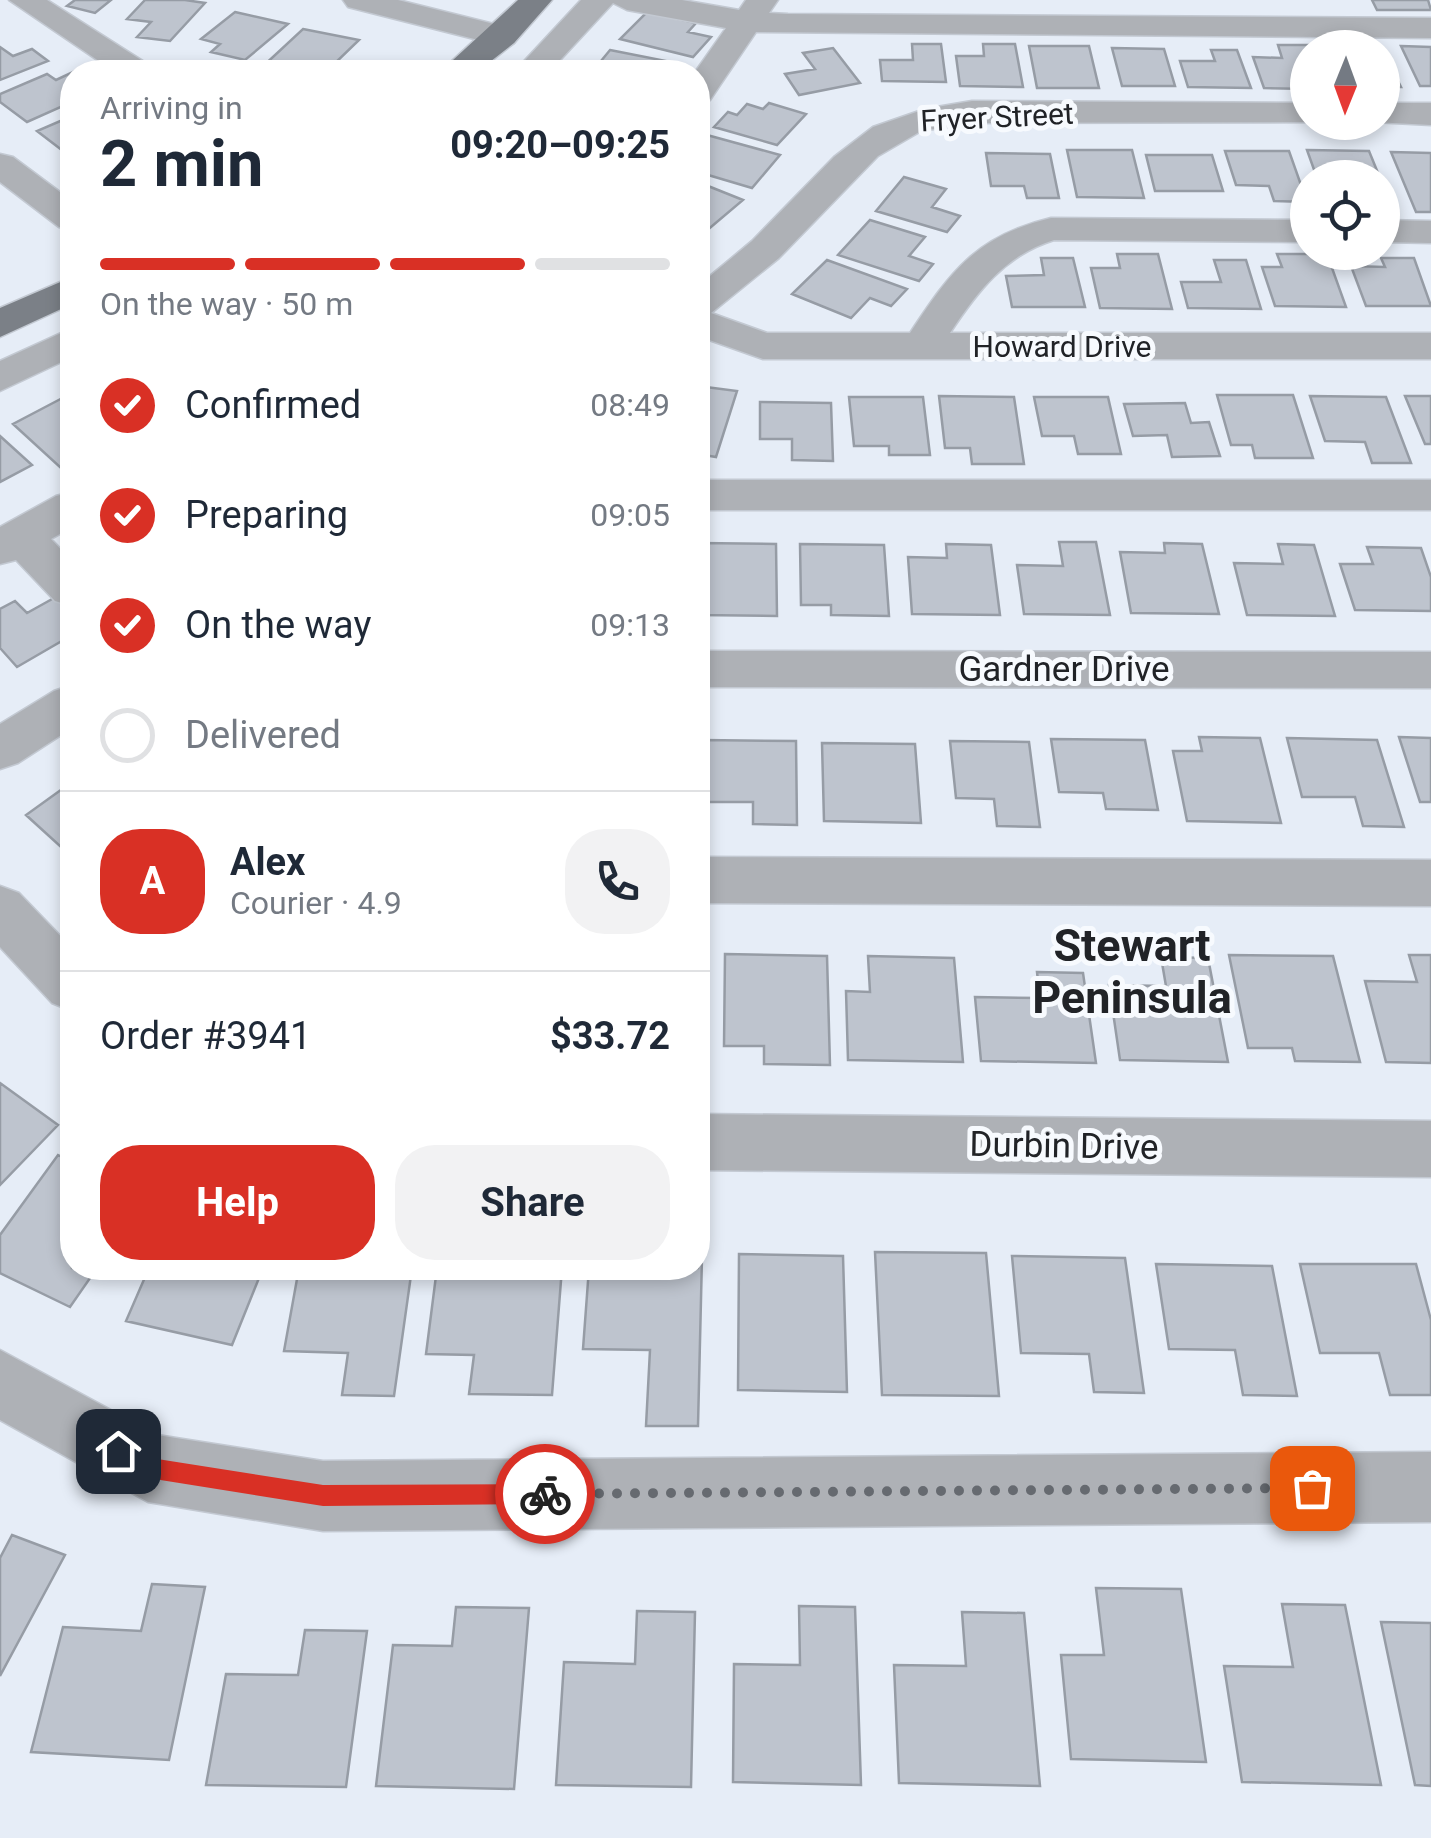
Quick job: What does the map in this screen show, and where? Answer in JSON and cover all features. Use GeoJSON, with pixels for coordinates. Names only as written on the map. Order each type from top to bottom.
{"type":"FeatureCollection","features":[{"type":"Feature","properties":{"kind":"main road"},"geometry":{"type":"LineString","coordinates":[[473,60],[536,0]]}},
{"type":"Feature","properties":{"kind":"main road"},"geometry":{"type":"LineString","coordinates":[[0,324],[60,294]]}},
{"type":"Feature","properties":{"kind":"street"},"geometry":{"type":"LineString","coordinates":[[25,0],[118,60]]}},
{"type":"Feature","properties":{"kind":"street"},"geometry":{"type":"LineString","coordinates":[[360,0],[502,36]]}},
{"type":"Feature","properties":{"kind":"street"},"geometry":{"type":"LineString","coordinates":[[542,60],[599,0]]}},
{"type":"Feature","properties":{"kind":"street"},"geometry":{"type":"LineString","coordinates":[[627,0],[756,11],[1307,13],[1431,28]]}},
{"type":"Feature","properties":{"kind":"street"},"geometry":{"type":"LineString","coordinates":[[710,76],[756,11]]}},
{"type":"Feature","properties":{"kind":"street","name":"Fryer Street"},"geometry":{"type":"LineString","coordinates":[[710,294],[784,231],[868,142],[906,122],[933,114],[972,112],[1290,114]]}},
{"type":"Feature","properties":{"kind":"street"},"geometry":{"type":"LineString","coordinates":[[1400,114],[1431,114]]}},
{"type":"Feature","properties":{"kind":"street"},"geometry":{"type":"LineString","coordinates":[[0,165],[60,210]]}},
{"type":"Feature","properties":{"kind":"street"},"geometry":{"type":"LineString","coordinates":[[922,346],[995,254],[1023,238],[1051,229],[1290,231]]}},
{"type":"Feature","properties":{"kind":"street"},"geometry":{"type":"LineString","coordinates":[[1400,232],[1431,232]]}},
{"type":"Feature","properties":{"kind":"street","name":"Howard Drive"},"geometry":{"type":"LineString","coordinates":[[710,326],[763,346],[1431,346]]}},
{"type":"Feature","properties":{"kind":"street"},"geometry":{"type":"LineString","coordinates":[[0,378],[60,347]]}},
{"type":"Feature","properties":{"kind":"street"},"geometry":{"type":"LineString","coordinates":[[710,494],[1431,495]]}},
{"type":"Feature","properties":{"kind":"street"},"geometry":{"type":"LineString","coordinates":[[60,514],[10,542],[60,580]]}},
{"type":"Feature","properties":{"kind":"street","name":"Gardner Drive"},"geometry":{"type":"LineString","coordinates":[[710,669],[1431,670]]}},
{"type":"Feature","properties":{"kind":"street"},"geometry":{"type":"LineString","coordinates":[[0,748],[60,711]]}},
{"type":"Feature","properties":{"kind":"street"},"geometry":{"type":"LineString","coordinates":[[710,880],[1431,883]]}},
{"type":"Feature","properties":{"kind":"street"},"geometry":{"type":"LineString","coordinates":[[0,909],[60,973]]}},
{"type":"Feature","properties":{"kind":"street","name":"Durbin Drive"},"geometry":{"type":"LineString","coordinates":[[710,1142],[1431,1150]]}},
{"type":"Feature","properties":{"kind":"street"},"geometry":{"type":"LineString","coordinates":[[0,1384],[148,1468],[323,1496],[1431,1488]]}},
{"type":"Feature","properties":{"kind":"building"},"geometry":{"type":"Polygon","coordinates":[[[75,0],[111,0],[95,13],[67,6],[75,0]]]}},
{"type":"Feature","properties":{"kind":"building"},"geometry":{"type":"Polygon","coordinates":[[[145,0],[205,3],[170,41],[137,37],[151,22],[127,19],[145,0]]]}},
{"type":"Feature","properties":{"kind":"building"},"geometry":{"type":"Polygon","coordinates":[[[1372,0],[1428,0],[1431,10],[1377,10],[1372,0]]]}},
{"type":"Feature","properties":{"kind":"building"},"geometry":{"type":"Polygon","coordinates":[[[235,12],[288,24],[245,60],[211,52],[220,44],[201,39],[235,12]]]}},
{"type":"Feature","properties":{"kind":"building"},"geometry":{"type":"Polygon","coordinates":[[[647,12],[696,23],[688,32],[711,37],[693,57],[620,39],[647,12]]]}},
{"type":"Feature","properties":{"kind":"building"},"geometry":{"type":"Polygon","coordinates":[[[303,29],[359,40],[338,60],[270,60],[303,29]]]}},
{"type":"Feature","properties":{"kind":"building"},"geometry":{"type":"Polygon","coordinates":[[[912,44],[941,44],[946,82],[882,81],[880,60],[913,60],[912,44]]]}},
{"type":"Feature","properties":{"kind":"building"},"geometry":{"type":"Polygon","coordinates":[[[983,44],[1015,44],[1023,87],[960,86],[956,56],[984,56],[983,44]]]}},
{"type":"Feature","properties":{"kind":"building"},"geometry":{"type":"Polygon","coordinates":[[[1278,45],[1290,45],[1290,89],[1264,88],[1253,57],[1282,58],[1278,45]]]}},
{"type":"Feature","properties":{"kind":"building"},"geometry":{"type":"Polygon","coordinates":[[[1029,46],[1089,46],[1099,88],[1037,88],[1029,46]]]}},
{"type":"Feature","properties":{"kind":"building"},"geometry":{"type":"Polygon","coordinates":[[[1401,46],[1431,47],[1431,86],[1420,86],[1401,46]]]}},
{"type":"Feature","properties":{"kind":"building"},"geometry":{"type":"Polygon","coordinates":[[[0,47],[13,56],[32,49],[48,61],[0,80],[0,47]]]}},
{"type":"Feature","properties":{"kind":"building"},"geometry":{"type":"Polygon","coordinates":[[[833,48],[860,83],[799,95],[785,74],[815,69],[803,53],[833,48]]]}},
{"type":"Feature","properties":{"kind":"building"},"geometry":{"type":"Polygon","coordinates":[[[1112,48],[1164,49],[1175,86],[1122,86],[1112,48]]]}},
{"type":"Feature","properties":{"kind":"building"},"geometry":{"type":"Polygon","coordinates":[[[610,50],[661,60],[602,60],[610,50]]]}},
{"type":"Feature","properties":{"kind":"building"},"geometry":{"type":"Polygon","coordinates":[[[1211,50],[1237,50],[1251,88],[1188,87],[1180,61],[1215,61],[1211,50]]]}},
{"type":"Feature","properties":{"kind":"building"},"geometry":{"type":"Polygon","coordinates":[[[47,74],[56,80],[60,78],[60,107],[27,122],[0,102],[0,94],[47,74]]]}},
{"type":"Feature","properties":{"kind":"building"},"geometry":{"type":"Polygon","coordinates":[[[769,103],[806,114],[777,145],[714,127],[728,112],[737,115],[747,104],[763,109],[769,103]]]}},
{"type":"Feature","properties":{"kind":"building"},"geometry":{"type":"Polygon","coordinates":[[[60,121],[60,149],[37,131],[60,121]]]}},
{"type":"Feature","properties":{"kind":"building"},"geometry":{"type":"Polygon","coordinates":[[[710,136],[780,155],[752,188],[710,176],[710,136]]]}},
{"type":"Feature","properties":{"kind":"building"},"geometry":{"type":"Polygon","coordinates":[[[1067,150],[1132,150],[1144,198],[1077,197],[1067,150]]]}},
{"type":"Feature","properties":{"kind":"building"},"geometry":{"type":"Polygon","coordinates":[[[1307,150],[1369,151],[1373,160],[1311,160],[1307,150]]]}},
{"type":"Feature","properties":{"kind":"building"},"geometry":{"type":"Polygon","coordinates":[[[1225,151],[1289,151],[1290,201],[1274,201],[1269,186],[1236,185],[1225,151]]]}},
{"type":"Feature","properties":{"kind":"building"},"geometry":{"type":"Polygon","coordinates":[[[1391,152],[1431,153],[1431,212],[1416,212],[1400,174],[1400,160],[1394,160],[1391,152]]]}},
{"type":"Feature","properties":{"kind":"building"},"geometry":{"type":"Polygon","coordinates":[[[986,153],[1050,154],[1059,198],[1027,198],[1024,186],[991,186],[986,153]]]}},
{"type":"Feature","properties":{"kind":"building"},"geometry":{"type":"Polygon","coordinates":[[[1146,155],[1212,155],[1223,191],[1155,191],[1146,155]]]}},
{"type":"Feature","properties":{"kind":"building"},"geometry":{"type":"Polygon","coordinates":[[[904,177],[946,189],[932,207],[960,216],[947,232],[876,211],[904,177]]]}},
{"type":"Feature","properties":{"kind":"building"},"geometry":{"type":"Polygon","coordinates":[[[710,187],[743,200],[710,228],[710,187]]]}},
{"type":"Feature","properties":{"kind":"building"},"geometry":{"type":"Polygon","coordinates":[[[870,220],[925,237],[909,256],[933,264],[919,281],[838,255],[870,220]]]}},
{"type":"Feature","properties":{"kind":"building"},"geometry":{"type":"Polygon","coordinates":[[[1117,254],[1158,254],[1172,309],[1100,308],[1091,268],[1120,268],[1117,254]]]}},
{"type":"Feature","properties":{"kind":"building"},"geometry":{"type":"Polygon","coordinates":[[[1277,254],[1290,254],[1290,270],[1333,270],[1346,307],[1275,306],[1262,267],[1282,267],[1277,254]]]}},
{"type":"Feature","properties":{"kind":"building"},"geometry":{"type":"Polygon","coordinates":[[[1041,258],[1073,258],[1085,307],[1012,307],[1006,276],[1044,275],[1041,258]]]}},
{"type":"Feature","properties":{"kind":"building"},"geometry":{"type":"Polygon","coordinates":[[[1400,258],[1414,258],[1431,306],[1366,306],[1352,270],[1400,270],[1400,258]]]}},
{"type":"Feature","properties":{"kind":"building"},"geometry":{"type":"Polygon","coordinates":[[[827,260],[907,289],[891,306],[870,298],[851,318],[792,294],[827,260]]]}},
{"type":"Feature","properties":{"kind":"building"},"geometry":{"type":"Polygon","coordinates":[[[1214,260],[1246,260],[1261,309],[1188,308],[1181,282],[1221,282],[1214,260]]]}},
{"type":"Feature","properties":{"kind":"building"},"geometry":{"type":"Polygon","coordinates":[[[710,388],[737,391],[716,457],[710,456],[710,388]]]}},
{"type":"Feature","properties":{"kind":"building"},"geometry":{"type":"Polygon","coordinates":[[[1217,395],[1293,395],[1313,458],[1255,458],[1252,445],[1231,445],[1217,395]]]}},
{"type":"Feature","properties":{"kind":"building"},"geometry":{"type":"Polygon","coordinates":[[[939,396],[1014,397],[1024,464],[972,464],[970,448],[945,448],[939,396]]]}},
{"type":"Feature","properties":{"kind":"building"},"geometry":{"type":"Polygon","coordinates":[[[1310,396],[1386,397],[1411,463],[1372,463],[1365,442],[1325,441],[1310,396]]]}},
{"type":"Feature","properties":{"kind":"building"},"geometry":{"type":"Polygon","coordinates":[[[1405,396],[1431,396],[1431,444],[1425,444],[1405,396]]]}},
{"type":"Feature","properties":{"kind":"building"},"geometry":{"type":"Polygon","coordinates":[[[849,397],[923,397],[930,455],[889,455],[889,446],[854,446],[849,397]]]}},
{"type":"Feature","properties":{"kind":"building"},"geometry":{"type":"Polygon","coordinates":[[[1034,397],[1108,397],[1121,454],[1078,454],[1074,436],[1042,436],[1034,397]]]}},
{"type":"Feature","properties":{"kind":"building"},"geometry":{"type":"Polygon","coordinates":[[[60,399],[60,467],[13,424],[60,399]]]}},
{"type":"Feature","properties":{"kind":"building"},"geometry":{"type":"Polygon","coordinates":[[[760,402],[831,403],[833,461],[792,460],[792,439],[760,439],[760,402]]]}},
{"type":"Feature","properties":{"kind":"building"},"geometry":{"type":"Polygon","coordinates":[[[1185,403],[1191,423],[1209,422],[1220,456],[1172,457],[1167,435],[1133,436],[1124,404],[1185,403]]]}},
{"type":"Feature","properties":{"kind":"building"},"geometry":{"type":"Polygon","coordinates":[[[0,436],[32,465],[0,482],[0,436]]]}},
{"type":"Feature","properties":{"kind":"building"},"geometry":{"type":"Polygon","coordinates":[[[1059,542],[1096,542],[1110,615],[1024,614],[1017,565],[1063,566],[1059,542]]]}},
{"type":"Feature","properties":{"kind":"building"},"geometry":{"type":"Polygon","coordinates":[[[710,543],[776,544],[777,616],[710,615],[710,543]]]}},
{"type":"Feature","properties":{"kind":"building"},"geometry":{"type":"Polygon","coordinates":[[[1164,543],[1202,544],[1219,614],[1131,613],[1120,552],[1165,553],[1164,543]]]}},
{"type":"Feature","properties":{"kind":"building"},"geometry":{"type":"Polygon","coordinates":[[[800,544],[884,545],[889,616],[831,615],[831,605],[801,605],[800,544]]]}},
{"type":"Feature","properties":{"kind":"building"},"geometry":{"type":"Polygon","coordinates":[[[946,544],[991,545],[1000,615],[912,614],[908,557],[947,558],[946,544]]]}},
{"type":"Feature","properties":{"kind":"building"},"geometry":{"type":"Polygon","coordinates":[[[1278,544],[1314,545],[1335,616],[1247,615],[1234,563],[1283,564],[1278,544]]]}},
{"type":"Feature","properties":{"kind":"building"},"geometry":{"type":"Polygon","coordinates":[[[1367,547],[1421,548],[1431,577],[1431,611],[1355,610],[1340,564],[1373,564],[1367,547]]]}},
{"type":"Feature","properties":{"kind":"building"},"geometry":{"type":"Polygon","coordinates":[[[60,595],[60,642],[17,667],[0,648],[0,609],[15,601],[27,613],[60,595]]]}},
{"type":"Feature","properties":{"kind":"building"},"geometry":{"type":"Polygon","coordinates":[[[1199,737],[1260,738],[1281,823],[1187,821],[1173,751],[1202,751],[1199,737]]]}},
{"type":"Feature","properties":{"kind":"building"},"geometry":{"type":"Polygon","coordinates":[[[1399,737],[1431,738],[1431,802],[1420,802],[1399,737]]]}},
{"type":"Feature","properties":{"kind":"building"},"geometry":{"type":"Polygon","coordinates":[[[1287,738],[1377,740],[1404,827],[1363,826],[1355,797],[1302,797],[1287,738]]]}},
{"type":"Feature","properties":{"kind":"building"},"geometry":{"type":"Polygon","coordinates":[[[1051,739],[1145,740],[1158,810],[1106,809],[1103,793],[1059,792],[1051,739]]]}},
{"type":"Feature","properties":{"kind":"building"},"geometry":{"type":"Polygon","coordinates":[[[710,740],[796,741],[797,825],[753,824],[753,802],[710,802],[710,740]]]}},
{"type":"Feature","properties":{"kind":"building"},"geometry":{"type":"Polygon","coordinates":[[[950,741],[1029,742],[1040,827],[997,826],[994,799],[956,798],[950,741]]]}},
{"type":"Feature","properties":{"kind":"building"},"geometry":{"type":"Polygon","coordinates":[[[822,743],[915,744],[921,823],[824,821],[822,743]]]}},
{"type":"Feature","properties":{"kind":"building"},"geometry":{"type":"Polygon","coordinates":[[[60,791],[60,846],[26,815],[60,791]]]}},
{"type":"Feature","properties":{"kind":"building"},"geometry":{"type":"Polygon","coordinates":[[[725,954],[827,956],[830,1065],[764,1064],[764,1046],[724,1046],[725,954]]]}},
{"type":"Feature","properties":{"kind":"building"},"geometry":{"type":"Polygon","coordinates":[[[1229,955],[1333,956],[1360,1062],[1295,1061],[1292,1048],[1248,1048],[1229,955]]]}},
{"type":"Feature","properties":{"kind":"building"},"geometry":{"type":"Polygon","coordinates":[[[1409,955],[1431,955],[1431,1063],[1386,1062],[1365,981],[1417,982],[1409,955]]]}},
{"type":"Feature","properties":{"kind":"building"},"geometry":{"type":"Polygon","coordinates":[[[868,956],[954,958],[963,1062],[848,1060],[846,991],[870,992],[868,956]]]}},
{"type":"Feature","properties":{"kind":"building"},"geometry":{"type":"Polygon","coordinates":[[[1161,957],[1208,958],[1228,1062],[1120,1060],[1109,985],[1166,986],[1161,957]]]}},
{"type":"Feature","properties":{"kind":"building"},"geometry":{"type":"Polygon","coordinates":[[[1037,972],[1083,973],[1096,1063],[981,1061],[975,997],[1040,998],[1037,972]]]}},
{"type":"Feature","properties":{"kind":"building"},"geometry":{"type":"Polygon","coordinates":[[[0,1083],[58,1125],[0,1185],[0,1083]]]}},
{"type":"Feature","properties":{"kind":"building"},"geometry":{"type":"Polygon","coordinates":[[[60,1156],[60,1280],[89,1280],[70,1307],[0,1273],[0,1235],[60,1156]]]}},
{"type":"Feature","properties":{"kind":"building"},"geometry":{"type":"Polygon","coordinates":[[[875,1252],[986,1253],[999,1396],[882,1395],[875,1252]]]}},
{"type":"Feature","properties":{"kind":"building"},"geometry":{"type":"Polygon","coordinates":[[[739,1254],[843,1256],[847,1392],[738,1390],[739,1254]]]}},
{"type":"Feature","properties":{"kind":"building"},"geometry":{"type":"Polygon","coordinates":[[[1012,1256],[1125,1258],[1144,1393],[1094,1392],[1089,1354],[1021,1353],[1012,1256]]]}},
{"type":"Feature","properties":{"kind":"building"},"geometry":{"type":"Polygon","coordinates":[[[1156,1264],[1272,1266],[1297,1396],[1243,1395],[1235,1350],[1169,1349],[1156,1264]]]}},
{"type":"Feature","properties":{"kind":"building"},"geometry":{"type":"Polygon","coordinates":[[[1300,1264],[1416,1264],[1431,1320],[1431,1395],[1390,1395],[1379,1353],[1320,1353],[1300,1264]]]}},
{"type":"Feature","properties":{"kind":"building"},"geometry":{"type":"Polygon","coordinates":[[[144,1280],[258,1280],[232,1345],[126,1321],[144,1280]]]}},
{"type":"Feature","properties":{"kind":"building"},"geometry":{"type":"Polygon","coordinates":[[[297,1280],[410,1280],[394,1396],[342,1395],[348,1353],[284,1351],[297,1280]]]}},
{"type":"Feature","properties":{"kind":"building"},"geometry":{"type":"Polygon","coordinates":[[[435,1280],[561,1280],[552,1395],[469,1394],[474,1355],[426,1354],[435,1280]]]}},
{"type":"Feature","properties":{"kind":"building"},"geometry":{"type":"Polygon","coordinates":[[[588,1280],[701,1280],[698,1426],[646,1426],[650,1350],[583,1349],[588,1280]]]}},
{"type":"Feature","properties":{"kind":"building"},"geometry":{"type":"Polygon","coordinates":[[[12,1535],[65,1555],[0,1676],[0,1558],[12,1535]]]}},
{"type":"Feature","properties":{"kind":"building"},"geometry":{"type":"Polygon","coordinates":[[[152,1584],[205,1587],[169,1760],[31,1752],[63,1627],[141,1631],[152,1584]]]}},
{"type":"Feature","properties":{"kind":"building"},"geometry":{"type":"Polygon","coordinates":[[[1096,1588],[1181,1589],[1206,1762],[1071,1759],[1061,1655],[1104,1655],[1096,1588]]]}},
{"type":"Feature","properties":{"kind":"building"},"geometry":{"type":"Polygon","coordinates":[[[1282,1604],[1345,1605],[1381,1785],[1242,1782],[1224,1666],[1293,1667],[1282,1604]]]}},
{"type":"Feature","properties":{"kind":"building"},"geometry":{"type":"Polygon","coordinates":[[[799,1606],[855,1607],[861,1785],[733,1782],[734,1664],[800,1665],[799,1606]]]}},
{"type":"Feature","properties":{"kind":"building"},"geometry":{"type":"Polygon","coordinates":[[[456,1607],[529,1608],[514,1789],[376,1786],[393,1645],[452,1646],[456,1607]]]}},
{"type":"Feature","properties":{"kind":"building"},"geometry":{"type":"Polygon","coordinates":[[[637,1611],[695,1612],[691,1787],[556,1785],[564,1662],[635,1664],[637,1611]]]}},
{"type":"Feature","properties":{"kind":"building"},"geometry":{"type":"Polygon","coordinates":[[[962,1612],[1024,1613],[1040,1786],[899,1783],[894,1665],[966,1666],[962,1612]]]}},
{"type":"Feature","properties":{"kind":"building"},"geometry":{"type":"Polygon","coordinates":[[[1381,1622],[1431,1623],[1431,1786],[1415,1785],[1381,1622]]]}},
{"type":"Feature","properties":{"kind":"building"},"geometry":{"type":"Polygon","coordinates":[[[305,1630],[367,1631],[346,1787],[206,1785],[226,1674],[298,1675],[305,1630]]]}},
{"type":"Feature","properties":{"kind":"way so far"},"geometry":{"type":"LineString","coordinates":[[545,1494],[1312,1488]]}},
{"type":"Feature","properties":{"kind":"district","name":"Stewart Peninsula"},"geometry":{"type":"Point","coordinates":[1132,971]}},
{"type":"Feature","properties":{"kind":"route"},"geometry":{"type":"LineString","coordinates":[[118,1451],[148,1468],[323,1496],[545,1494]]}}]}
